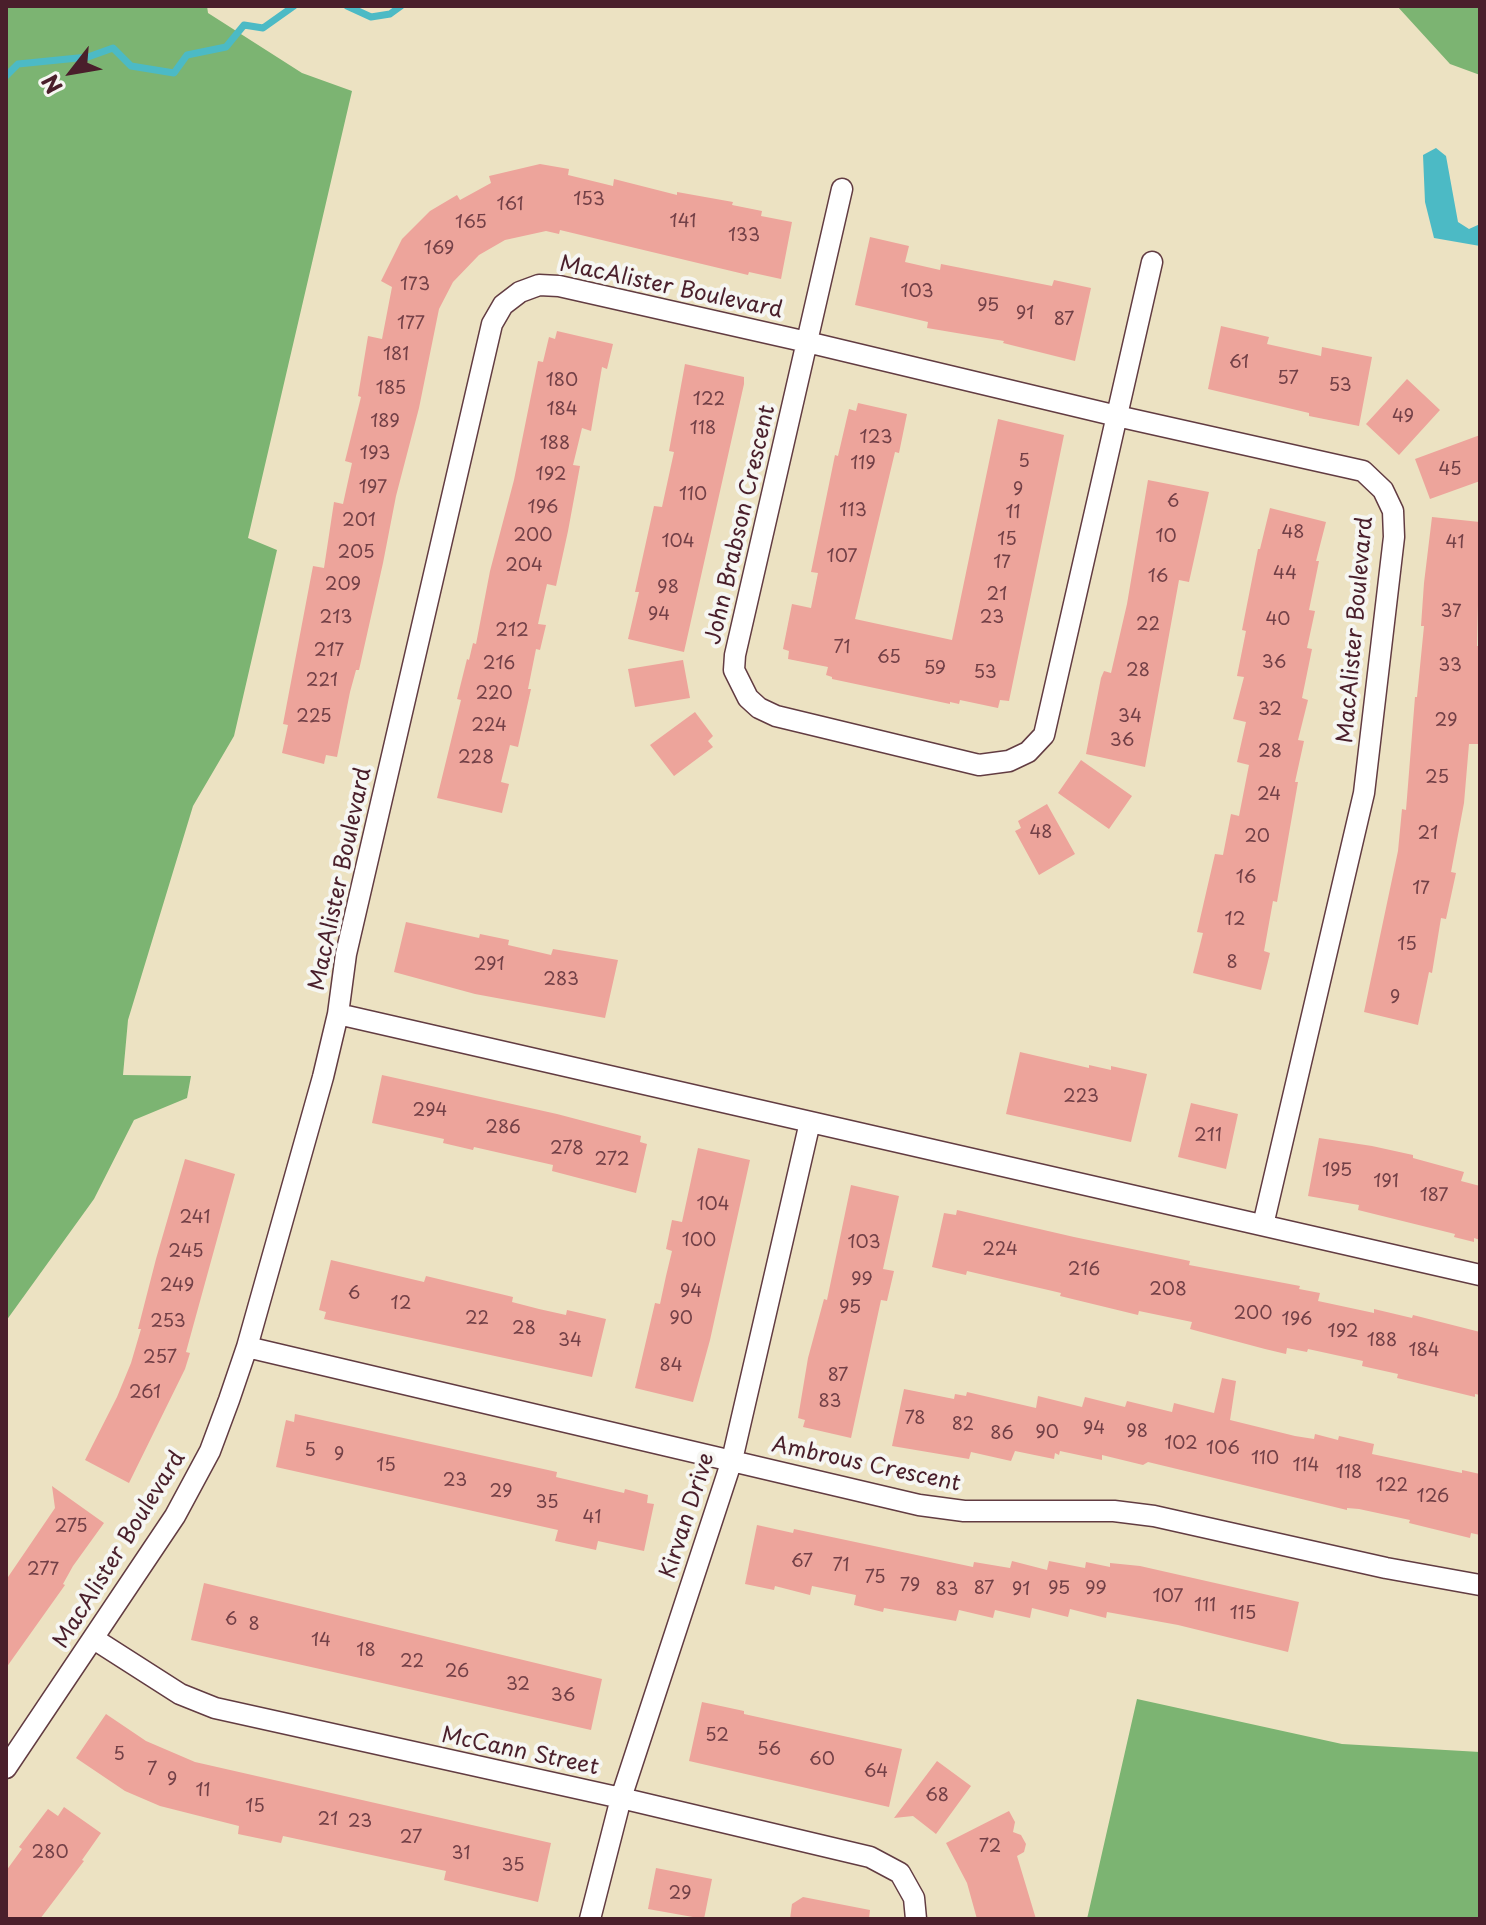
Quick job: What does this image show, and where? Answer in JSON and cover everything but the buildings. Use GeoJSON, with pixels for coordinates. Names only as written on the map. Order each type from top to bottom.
{"type":"FeatureCollection","features":[{"type":"Feature","properties":{"kind":"street","name":"John Brabson Crescent"},"geometry":{"type":"LineString","coordinates":[[842,189],[734,670],[748,698],[759,708],[776,716],[979,765],[1009,761],[1028,752],[1044,735],[1152,262]]}},
{"type":"Feature","properties":{"kind":"street","name":"MacAlister Boulevard"},"geometry":{"type":"LineString","coordinates":[[6,1768],[175,1516],[210,1451],[247,1347],[323,1077],[338,1014],[346,954],[492,324],[503,305],[520,292],[539,285],[559,286],[807,342],[1363,471],[1383,490],[1393,511],[1394,537],[1364,793],[1263,1225]]}},
{"type":"Feature","properties":{"kind":"street"},"geometry":{"type":"LineString","coordinates":[[338,1014],[1480,1275]]}},
{"type":"Feature","properties":{"kind":"street","name":"Kirvan Drive"},"geometry":{"type":"LineString","coordinates":[[590,1919],[621,1798],[732,1460],[810,1122]]}},
{"type":"Feature","properties":{"kind":"street","name":"Ambrous Crescent"},"geometry":{"type":"LineString","coordinates":[[247,1347],[919,1505],[964,1511],[1114,1511],[1154,1516],[1386,1568],[1480,1585]]}},
{"type":"Feature","properties":{"kind":"street","name":"McCann Street"},"geometry":{"type":"LineString","coordinates":[[94,1639],[180,1694],[215,1708],[870,1857],[900,1873],[914,1898],[916,1919]]}},
{"type":"Feature","properties":{"kind":"green space"},"geometry":{"type":"Polygon","coordinates":[[[6,6],[207,6],[208,13],[302,73],[352,91],[248,538],[277,550],[234,736],[193,806],[128,1020],[123,1075],[191,1076],[187,1098],[134,1120],[94,1199],[6,1321],[6,6]]]}},
{"type":"Feature","properties":{"kind":"green space"},"geometry":{"type":"Polygon","coordinates":[[[1397,6],[1480,6],[1480,75],[1450,64],[1397,6]]]}},
{"type":"Feature","properties":{"kind":"green space"},"geometry":{"type":"Polygon","coordinates":[[[1137,1699],[1342,1744],[1480,1752],[1480,1919],[1087,1919],[1137,1699]]]}},
{"type":"Feature","properties":{"kind":"water"},"geometry":{"type":"Polygon","coordinates":[[[1436,148],[1446,156],[1458,222],[1469,229],[1480,224],[1480,246],[1434,238],[1425,202],[1423,155],[1436,148]]]}},
{"type":"Feature","properties":{"kind":"waterway"},"geometry":{"type":"LineString","coordinates":[[6,76],[18,64],[88,57],[113,48],[131,66],[174,73],[187,55],[226,47],[244,25],[263,28],[294,6]]}},
{"type":"Feature","properties":{"kind":"waterway"},"geometry":{"type":"LineString","coordinates":[[347,6],[371,17],[390,14],[401,6]]}}]}
